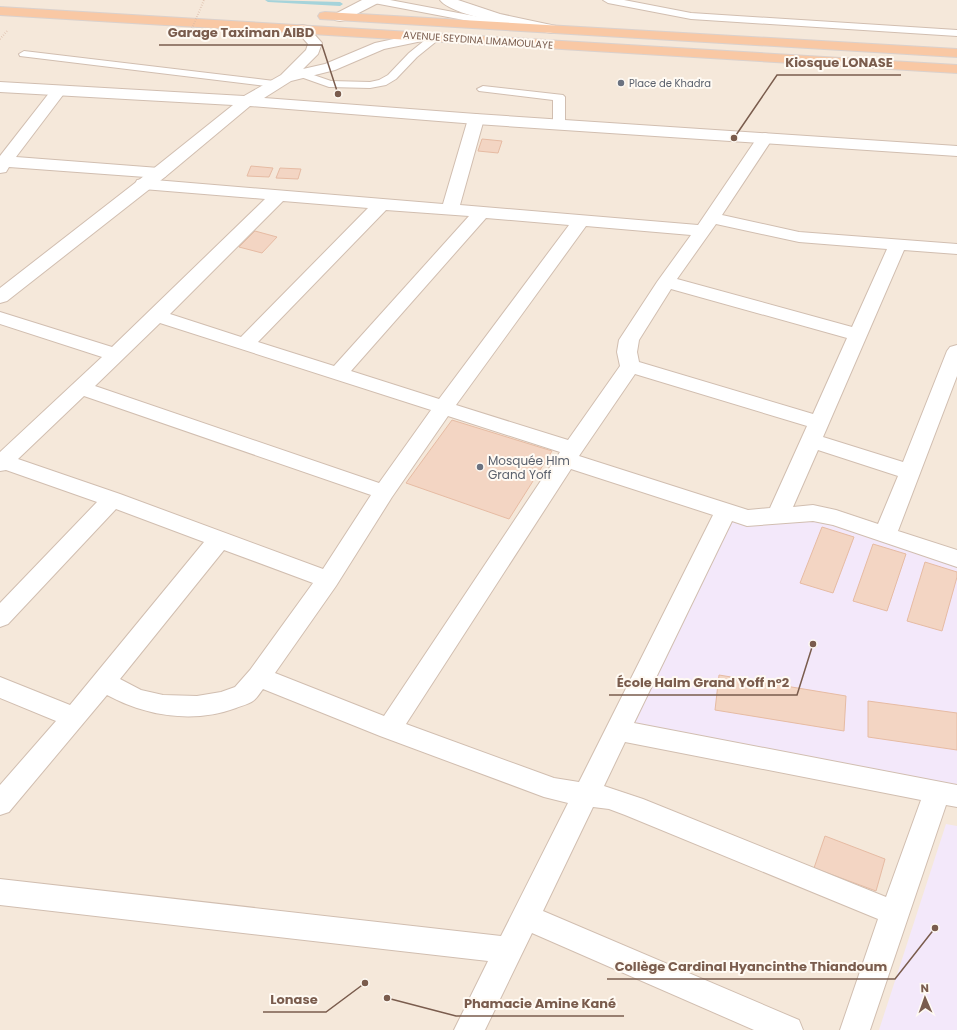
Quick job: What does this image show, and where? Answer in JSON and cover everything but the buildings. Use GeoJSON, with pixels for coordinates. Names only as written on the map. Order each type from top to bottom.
{"type":"FeatureCollection","features":[{"type":"Feature","properties":{"kind":"highway","name":"AVENUE SEYDINA LIMAMOULAYE"},"geometry":{"type":"LineString","coordinates":[[0,11],[957,69]]}},
{"type":"Feature","properties":{"kind":"highway","name":"AVENUE SEYDINA LIMAMOULAYE"},"geometry":{"type":"LineString","coordinates":[[309,15],[957,53]]}},
{"type":"Feature","properties":{"kind":"street"},"geometry":{"type":"LineString","coordinates":[[340,16],[373,0]]}},
{"type":"Feature","properties":{"kind":"street"},"geometry":{"type":"LineString","coordinates":[[447,0],[461,7],[488,15],[551,28]]}},
{"type":"Feature","properties":{"kind":"street"},"geometry":{"type":"LineString","coordinates":[[287,79],[313,51],[315,43],[302,29]]}},
{"type":"Feature","properties":{"kind":"street"},"geometry":{"type":"LineString","coordinates":[[0,297],[159,173],[247,101],[287,79],[330,67],[380,46],[428,38]]}},
{"type":"Feature","properties":{"kind":"street"},"geometry":{"type":"LineString","coordinates":[[0,87],[247,101],[476,119],[957,151]]}},
{"type":"Feature","properties":{"kind":"street"},"geometry":{"type":"LineString","coordinates":[[2,163],[58,91]]}},
{"type":"Feature","properties":{"kind":"street"},"geometry":{"type":"LineString","coordinates":[[450,210],[476,119]]}},
{"type":"Feature","properties":{"kind":"street"},"geometry":{"type":"LineString","coordinates":[[389,729],[570,454],[630,366],[627,352],[629,340],[666,282],[765,138]]}},
{"type":"Feature","properties":{"kind":"street"},"geometry":{"type":"LineString","coordinates":[[2,163],[159,173]]}},
{"type":"Feature","properties":{"kind":"street"},"geometry":{"type":"LineString","coordinates":[[143,184],[581,221],[707,224],[799,237],[957,249]]}},
{"type":"Feature","properties":{"kind":"street"},"geometry":{"type":"LineString","coordinates":[[278,196],[157,316],[1,462],[112,499],[328,580]]}},
{"type":"Feature","properties":{"kind":"street"},"geometry":{"type":"LineString","coordinates":[[245,344],[382,204]]}},
{"type":"Feature","properties":{"kind":"street"},"geometry":{"type":"LineString","coordinates":[[338,374],[481,213]]}},
{"type":"Feature","properties":{"kind":"street"},"geometry":{"type":"LineString","coordinates":[[104,682],[135,698],[163,705],[197,706],[223,702],[244,694],[259,677],[328,580],[384,492],[443,408],[581,221]]}},
{"type":"Feature","properties":{"kind":"street"},"geometry":{"type":"LineString","coordinates":[[778,516],[898,244]]}},
{"type":"Feature","properties":{"kind":"street"},"geometry":{"type":"LineString","coordinates":[[666,282],[858,334]]}},
{"type":"Feature","properties":{"kind":"street"},"geometry":{"type":"LineString","coordinates":[[157,316],[443,408],[726,512],[747,518],[813,513],[836,518],[957,559]]}},
{"type":"Feature","properties":{"kind":"street"},"geometry":{"type":"LineString","coordinates":[[0,318],[116,355]]}},
{"type":"Feature","properties":{"kind":"street"},"geometry":{"type":"LineString","coordinates":[[885,535],[910,472],[953,373],[957,351]]}},
{"type":"Feature","properties":{"kind":"street"},"geometry":{"type":"LineString","coordinates":[[630,366],[815,431],[910,472]]}},
{"type":"Feature","properties":{"kind":"street"},"geometry":{"type":"LineString","coordinates":[[80,388],[384,492]]}},
{"type":"Feature","properties":{"kind":"street"},"geometry":{"type":"LineString","coordinates":[[0,618],[112,499]]}},
{"type":"Feature","properties":{"kind":"street"},"geometry":{"type":"LineString","coordinates":[[469,1030],[726,512]]}},
{"type":"Feature","properties":{"kind":"street"},"geometry":{"type":"LineString","coordinates":[[0,804],[104,682],[219,540]]}},
{"type":"Feature","properties":{"kind":"street"},"geometry":{"type":"LineString","coordinates":[[259,677],[389,729],[553,789],[610,798],[894,913]]}},
{"type":"Feature","properties":{"kind":"street"},"geometry":{"type":"LineString","coordinates":[[0,687],[74,718]]}},
{"type":"Feature","properties":{"kind":"street"},"geometry":{"type":"LineString","coordinates":[[618,730],[947,794],[894,913],[856,1030]]}},
{"type":"Feature","properties":{"kind":"street"},"geometry":{"type":"LineString","coordinates":[[0,892],[509,950]]}},
{"type":"Feature","properties":{"kind":"street"},"geometry":{"type":"LineString","coordinates":[[525,917],[788,1030]]}},
{"type":"Feature","properties":{"kind":"lane"},"geometry":{"type":"LineString","coordinates":[[373,0],[510,26]]}},
{"type":"Feature","properties":{"kind":"lane"},"geometry":{"type":"LineString","coordinates":[[608,0],[679,14],[719,18],[957,33]]}},
{"type":"Feature","properties":{"kind":"lane"},"geometry":{"type":"LineString","coordinates":[[24,54],[336,84],[370,85],[382,83],[392,77],[428,38]]}},
{"type":"Feature","properties":{"kind":"lane"},"geometry":{"type":"LineString","coordinates":[[483,89],[559,97],[559,124]]}},
{"type":"Feature","properties":{"kind":"path"},"geometry":{"type":"LineString","coordinates":[[190,34],[204,0]]}},
{"type":"Feature","properties":{"kind":"shaded area"},"geometry":{"type":"Polygon","coordinates":[[[0,0],[957,0],[957,1030],[0,1030],[0,0]]]}},
{"type":"Feature","properties":{"kind":"shaded area"},"geometry":{"type":"Polygon","coordinates":[[[732,518],[746,524],[770,524],[795,519],[834,523],[957,563],[957,788],[630,725],[732,518]]]}},
{"type":"Feature","properties":{"kind":"shaded area"},"geometry":{"type":"Polygon","coordinates":[[[946,824],[957,826],[957,1030],[879,1030],[946,824]]]}},
{"type":"Feature","properties":{"kind":"waterway"},"geometry":{"type":"LineString","coordinates":[[268,0],[340,4]]}},
{"type":"Feature","properties":{"kind":"place","name":"Place de Khadra"},"geometry":{"type":"Point","coordinates":[621,83]}},
{"type":"Feature","properties":{"kind":"place","name":"Garage Taximan AIBD"},"geometry":{"type":"Point","coordinates":[338,94]}},
{"type":"Feature","properties":{"kind":"place","name":"Kiosque LONASE"},"geometry":{"type":"Point","coordinates":[734,138]}},
{"type":"Feature","properties":{"kind":"place","name":"Mosquée Hlm Grand Yoff"},"geometry":{"type":"Point","coordinates":[480,467]}},
{"type":"Feature","properties":{"kind":"place","name":"École Halm Grand Yoff n°2"},"geometry":{"type":"Point","coordinates":[813,644]}},
{"type":"Feature","properties":{"kind":"place","name":"Collège Cardinal Hyancinthe Thiandoum"},"geometry":{"type":"Point","coordinates":[935,928]}},
{"type":"Feature","properties":{"kind":"place","name":"Lonase"},"geometry":{"type":"Point","coordinates":[365,983]}},
{"type":"Feature","properties":{"kind":"place","name":"Phamacie Amine Kané"},"geometry":{"type":"Point","coordinates":[387,998]}}]}
